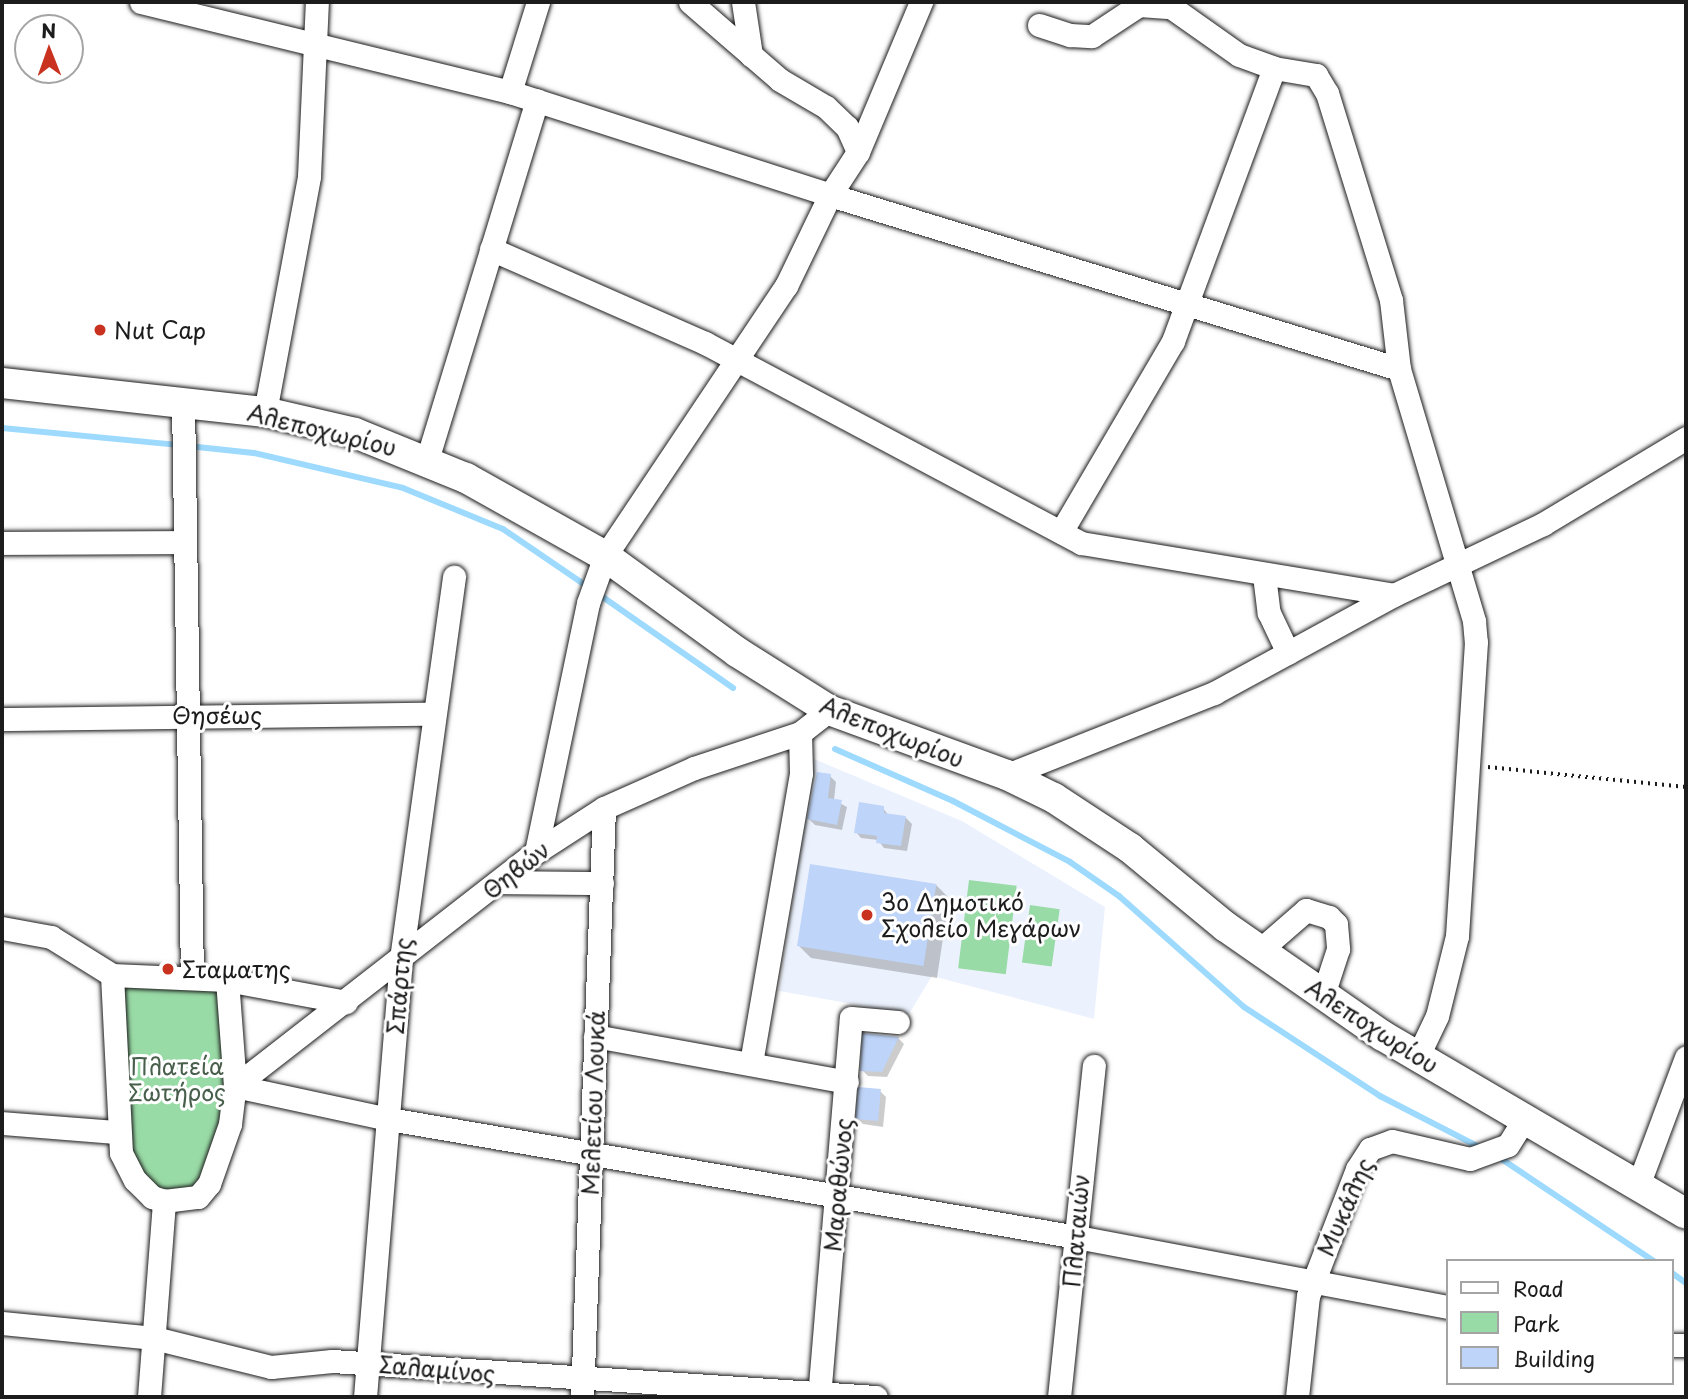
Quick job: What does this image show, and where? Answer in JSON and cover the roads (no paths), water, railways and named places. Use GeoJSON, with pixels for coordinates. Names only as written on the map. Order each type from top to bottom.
{"type":"FeatureCollection","features":[{"type":"Feature","properties":{"kind":"main road","name":"Αλεποχωρίου"},"geometry":{"type":"LineString","coordinates":[[2,383],[183,412],[265,412],[355,433],[427,460],[602,562],[829,710],[1007,775],[1054,798],[1119,841],[1259,950],[1417,1058],[1639,1183],[1686,1214]]}},
{"type":"Feature","properties":{"kind":"street"},"geometry":{"type":"LineString","coordinates":[[141,2],[510,92],[830,195],[1399,369]]}},
{"type":"Feature","properties":{"kind":"street"},"geometry":{"type":"LineString","coordinates":[[265,412],[309,176],[317,2]]}},
{"type":"Feature","properties":{"kind":"street"},"geometry":{"type":"LineString","coordinates":[[510,92],[538,2]]}},
{"type":"Feature","properties":{"kind":"street"},"geometry":{"type":"LineString","coordinates":[[690,2],[780,80],[826,107],[847,127],[858,152]]}},
{"type":"Feature","properties":{"kind":"street"},"geometry":{"type":"LineString","coordinates":[[743,2],[751,55]]}},
{"type":"Feature","properties":{"kind":"street"},"geometry":{"type":"LineString","coordinates":[[536,852],[589,603],[602,562],[786,286],[830,195],[858,152],[921,2]]}},
{"type":"Feature","properties":{"kind":"street"},"geometry":{"type":"LineString","coordinates":[[1039,25],[1070,35],[1092,36],[1125,12],[1154,4],[1171,7],[1222,46],[1274,68],[1316,75],[1322,82],[1391,300],[1399,369],[1458,564],[1476,642],[1451,971],[1417,1058]]}},
{"type":"Feature","properties":{"kind":"street"},"geometry":{"type":"LineString","coordinates":[[1062,532],[1157,372],[1188,303],[1274,68]]}},
{"type":"Feature","properties":{"kind":"street"},"geometry":{"type":"LineString","coordinates":[[427,460],[537,100]]}},
{"type":"Feature","properties":{"kind":"street"},"geometry":{"type":"LineString","coordinates":[[491,249],[597,293],[705,343],[734,362],[1062,532],[1106,550],[1394,595]]}},
{"type":"Feature","properties":{"kind":"street"},"geometry":{"type":"LineString","coordinates":[[183,412],[190,715],[192,978]]}},
{"type":"Feature","properties":{"kind":"street"},"geometry":{"type":"LineString","coordinates":[[1007,775],[1214,693],[1394,595],[1544,524],[1686,439]]}},
{"type":"Feature","properties":{"kind":"street"},"geometry":{"type":"LineString","coordinates":[[2,543],[185,542]]}},
{"type":"Feature","properties":{"kind":"street"},"geometry":{"type":"LineString","coordinates":[[1264,575],[1269,613],[1288,653]]}},
{"type":"Feature","properties":{"kind":"street","name":"Σπάρτης"},"geometry":{"type":"LineString","coordinates":[[365,1397],[401,959],[432,714],[454,577]]}},
{"type":"Feature","properties":{"kind":"street","name":"Θηβών"},"geometry":{"type":"LineString","coordinates":[[235,1086],[503,882],[536,852],[604,808],[694,768],[800,733],[829,710]]}},
{"type":"Feature","properties":{"kind":"street","name":"Θησέως"},"geometry":{"type":"LineString","coordinates":[[2,719],[432,714]]}},
{"type":"Feature","properties":{"kind":"street"},"geometry":{"type":"LineString","coordinates":[[751,1063],[800,773],[800,733]]}},
{"type":"Feature","properties":{"kind":"street","name":"Μελετίου Λουκά"},"geometry":{"type":"LineString","coordinates":[[583,1387],[604,808]]}},
{"type":"Feature","properties":{"kind":"street"},"geometry":{"type":"LineString","coordinates":[[503,882],[601,883]]}},
{"type":"Feature","properties":{"kind":"street"},"geometry":{"type":"LineString","coordinates":[[1259,950],[1306,910],[1329,916],[1336,924],[1338,949],[1323,995]]}},
{"type":"Feature","properties":{"kind":"street"},"geometry":{"type":"LineString","coordinates":[[2,928],[51,937],[112,975],[227,980],[346,1002]]}},
{"type":"Feature","properties":{"kind":"street"},"geometry":{"type":"LineString","coordinates":[[112,975],[117,1132],[135,1180],[152,1197],[164,1201],[198,1196],[209,1184],[230,1124],[235,1086],[227,980]]}},
{"type":"Feature","properties":{"kind":"street","name":"Μαραθώνος"},"geometry":{"type":"LineString","coordinates":[[820,1395],[851,1018],[898,1023]]}},
{"type":"Feature","properties":{"kind":"street"},"geometry":{"type":"LineString","coordinates":[[595,1036],[847,1082]]}},
{"type":"Feature","properties":{"kind":"street"},"geometry":{"type":"LineString","coordinates":[[1639,1183],[1686,1057]]}},
{"type":"Feature","properties":{"kind":"street","name":"Πλαταιών"},"geometry":{"type":"LineString","coordinates":[[1059,1397],[1094,1066]]}},
{"type":"Feature","properties":{"kind":"street"},"geometry":{"type":"LineString","coordinates":[[235,1086],[389,1119],[1314,1279],[1446,1307]]}},
{"type":"Feature","properties":{"kind":"street","name":"Μυκάλης"},"geometry":{"type":"LineString","coordinates":[[1297,1397],[1302,1328],[1314,1279],[1357,1169],[1370,1149],[1392,1141],[1470,1159],[1508,1145],[1525,1118]]}},
{"type":"Feature","properties":{"kind":"street"},"geometry":{"type":"LineString","coordinates":[[2,1124],[117,1132]]}},
{"type":"Feature","properties":{"kind":"street"},"geometry":{"type":"LineString","coordinates":[[149,1397],[164,1201]]}},
{"type":"Feature","properties":{"kind":"street","name":"Σαλαμίνος"},"geometry":{"type":"LineString","coordinates":[[2,1323],[154,1338],[271,1367],[369,1363],[583,1387],[876,1397]]}},
{"type":"Feature","properties":{"kind":"waterway"},"geometry":{"type":"LineString","coordinates":[[2,428],[177,445]]}},
{"type":"Feature","properties":{"kind":"waterway"},"geometry":{"type":"LineString","coordinates":[[188,446],[254,453],[403,488],[503,529],[588,587]]}},
{"type":"Feature","properties":{"kind":"waterway"},"geometry":{"type":"LineString","coordinates":[[597,593],[733,688]]}},
{"type":"Feature","properties":{"kind":"waterway"},"geometry":{"type":"LineString","coordinates":[[835,749],[953,801],[1070,862],[1119,896],[1244,1007],[1380,1096],[1481,1148]]}},
{"type":"Feature","properties":{"kind":"waterway"},"geometry":{"type":"LineString","coordinates":[[1497,1156],[1651,1259]]}},
{"type":"Feature","properties":{"kind":"waterway"},"geometry":{"type":"LineString","coordinates":[[1674,1274],[1686,1283]]}},
{"type":"Feature","properties":{"kind":"place","name":"Nut Cap"},"geometry":{"type":"Point","coordinates":[100,330]}},
{"type":"Feature","properties":{"kind":"place","name":"3ο Δημοτικό Σχολείο Μεγάρων"},"geometry":{"type":"Point","coordinates":[867,915]}},
{"type":"Feature","properties":{"kind":"place","name":"Σταματης"},"geometry":{"type":"Point","coordinates":[168,969]}},
{"type":"Feature","properties":{"kind":"park label","name":"Πλατεία Σωτήρος"},"geometry":{"type":"Point","coordinates":[177,1079]}}]}
